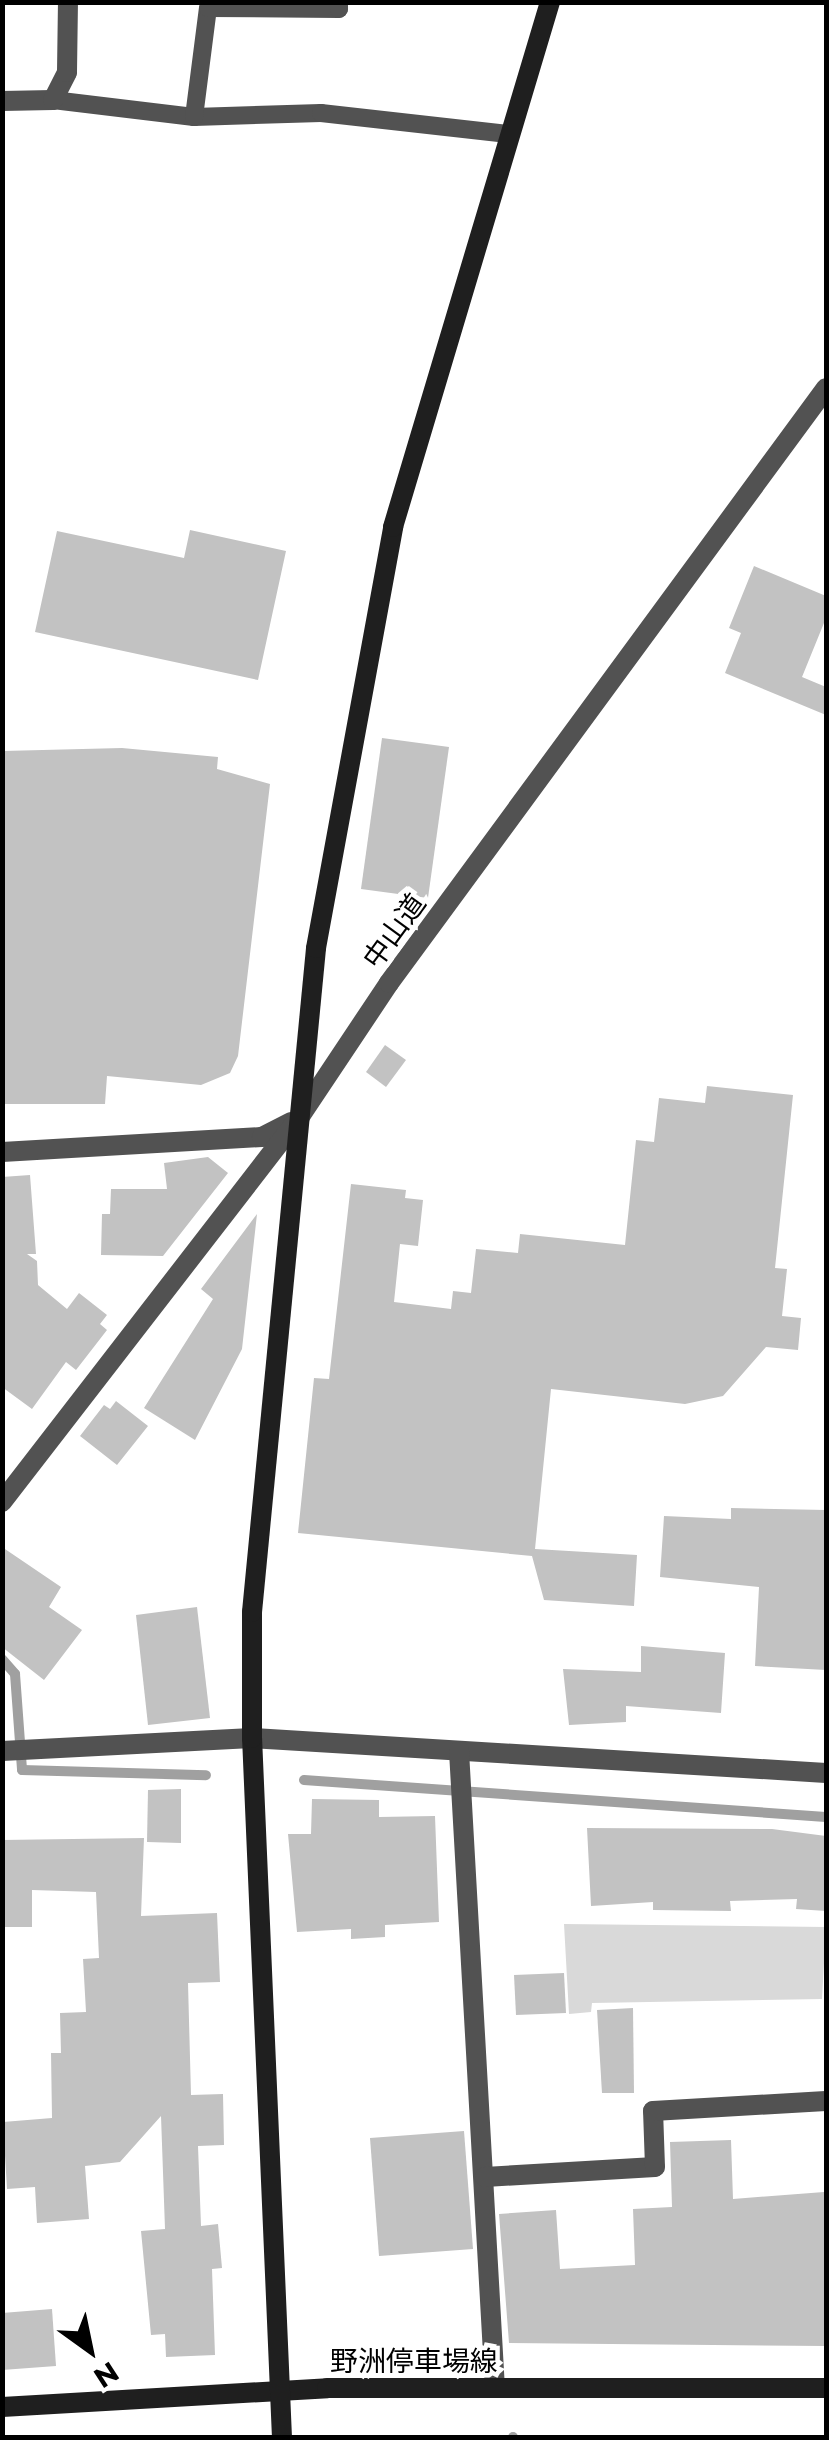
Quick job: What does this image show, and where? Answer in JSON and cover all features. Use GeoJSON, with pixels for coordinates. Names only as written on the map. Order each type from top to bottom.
{"type":"FeatureCollection","features":[{"type":"Feature","properties":{"kind":"street"},"geometry":{"type":"LineString","coordinates":[[2,101],[53,100],[67,72],[68,2]]}},
{"type":"Feature","properties":{"kind":"street"},"geometry":{"type":"LineString","coordinates":[[282,2438],[252,1738],[252,1612],[318,927],[393,527],[550,2]]}},
{"type":"Feature","properties":{"kind":"street","name":"中山道"},"geometry":{"type":"LineString","coordinates":[[2,1502],[299,1118],[390,983],[826,388]]}},
{"type":"Feature","properties":{"kind":"street"},"geometry":{"type":"LineString","coordinates":[[2,1152],[262,1137],[299,1118]]}},
{"type":"Feature","properties":{"kind":"street"},"geometry":{"type":"LineString","coordinates":[[12,1750],[252,1738],[826,1774]]}},
{"type":"Feature","properties":{"kind":"street"},"geometry":{"type":"LineString","coordinates":[[459,1751],[495,2388]]}},
{"type":"Feature","properties":{"kind":"street"},"geometry":{"type":"LineString","coordinates":[[485,2177],[655,2167],[652,2111],[819,2102]]}},
{"type":"Feature","properties":{"kind":"street","name":"野洲停車場線"},"geometry":{"type":"LineString","coordinates":[[2,2407],[277,2390],[826,2388]]}},
{"type":"Feature","properties":{"kind":"lane"},"geometry":{"type":"LineString","coordinates":[[194,117],[208,8],[339,9],[339,2]]}},
{"type":"Feature","properties":{"kind":"lane"},"geometry":{"type":"LineString","coordinates":[[53,100],[194,117],[321,113],[508,134]]}},
{"type":"Feature","properties":{"kind":"shaded area"},"geometry":{"type":"Polygon","coordinates":[[[564,1924],[826,1927],[822,1999],[592,2003],[591,2012],[569,2014],[564,1924]]]}},
{"type":"Feature","properties":{"kind":"building"},"geometry":{"type":"Polygon","coordinates":[[[190,530],[286,551],[258,680],[35,632],[57,531],[184,558],[190,530]]]}},
{"type":"Feature","properties":{"kind":"building"},"geometry":{"type":"Polygon","coordinates":[[[754,566],[826,596],[826,618],[802,677],[826,687],[826,715],[725,673],[741,633],[729,628],[754,566]]]}},
{"type":"Feature","properties":{"kind":"building"},"geometry":{"type":"Polygon","coordinates":[[[382,738],[449,747],[428,898],[361,889],[382,738]]]}},
{"type":"Feature","properties":{"kind":"building"},"geometry":{"type":"Polygon","coordinates":[[[122,748],[218,757],[217,769],[270,784],[238,1056],[230,1073],[201,1085],[107,1076],[105,1104],[2,1104],[3,751],[122,748]]]}},
{"type":"Feature","properties":{"kind":"building"},"geometry":{"type":"Polygon","coordinates":[[[385,1045],[406,1060],[386,1087],[366,1072],[385,1045]]]}},
{"type":"Feature","properties":{"kind":"building"},"geometry":{"type":"Polygon","coordinates":[[[707,1086],[793,1095],[775,1268],[787,1269],[782,1316],[801,1318],[798,1350],[766,1347],[723,1396],[685,1404],[551,1389],[535,1549],[637,1555],[634,1606],[544,1600],[532,1556],[298,1533],[314,1378],[329,1379],[351,1184],[406,1190],[405,1198],[423,1200],[418,1246],[400,1244],[394,1302],[451,1309],[453,1291],[471,1293],[476,1249],[518,1253],[520,1234],[625,1245],[636,1140],[654,1142],[659,1098],[705,1103],[707,1086]]]}},
{"type":"Feature","properties":{"kind":"building"},"geometry":{"type":"Polygon","coordinates":[[[208,1157],[228,1173],[163,1256],[101,1255],[102,1214],[110,1214],[111,1189],[167,1189],[164,1163],[208,1157]]]}},
{"type":"Feature","properties":{"kind":"building"},"geometry":{"type":"Polygon","coordinates":[[[30,1175],[36,1254],[27,1254],[37,1261],[38,1285],[67,1309],[79,1293],[107,1315],[100,1324],[107,1330],[76,1370],[66,1362],[32,1409],[2,1387],[2,1177],[30,1175]]]}},
{"type":"Feature","properties":{"kind":"building"},"geometry":{"type":"Polygon","coordinates":[[[257,1214],[242,1349],[195,1440],[144,1408],[213,1299],[201,1289],[257,1214]]]}},
{"type":"Feature","properties":{"kind":"building"},"geometry":{"type":"Polygon","coordinates":[[[116,1401],[148,1426],[117,1465],[80,1436],[104,1405],[110,1409],[116,1401]]]}},
{"type":"Feature","properties":{"kind":"building"},"geometry":{"type":"Polygon","coordinates":[[[731,1508],[826,1510],[826,1670],[755,1666],[759,1587],[660,1577],[664,1516],[731,1519],[731,1508]]]}},
{"type":"Feature","properties":{"kind":"building"},"geometry":{"type":"Polygon","coordinates":[[[2,1547],[61,1587],[49,1607],[82,1630],[44,1680],[2,1647],[2,1547]]]}},
{"type":"Feature","properties":{"kind":"building"},"geometry":{"type":"Polygon","coordinates":[[[197,1607],[210,1718],[148,1725],[136,1615],[197,1607]]]}},
{"type":"Feature","properties":{"kind":"building"},"geometry":{"type":"Polygon","coordinates":[[[641,1646],[725,1653],[721,1713],[626,1706],[626,1722],[569,1725],[563,1669],[641,1672],[641,1646]]]}},
{"type":"Feature","properties":{"kind":"building"},"geometry":{"type":"Polygon","coordinates":[[[181,1789],[181,1843],[147,1842],[148,1790],[181,1789]]]}},
{"type":"Feature","properties":{"kind":"building"},"geometry":{"type":"Polygon","coordinates":[[[312,1799],[379,1800],[379,1817],[435,1816],[439,1922],[385,1925],[385,1937],[351,1939],[351,1929],[297,1932],[288,1834],[311,1834],[312,1799]]]}},
{"type":"Feature","properties":{"kind":"building"},"geometry":{"type":"Polygon","coordinates":[[[587,1828],[772,1829],[826,1836],[826,1911],[796,1909],[797,1899],[730,1901],[731,1911],[653,1910],[653,1902],[591,1906],[587,1828]]]}},
{"type":"Feature","properties":{"kind":"building"},"geometry":{"type":"Polygon","coordinates":[[[144,1838],[141,1916],[217,1913],[220,1982],[188,1983],[191,2095],[223,2094],[224,2145],[198,2146],[201,2226],[218,2224],[222,2268],[212,2269],[215,2355],[166,2357],[165,2334],[151,2335],[141,2231],[165,2229],[161,2116],[120,2162],[85,2166],[89,2219],[37,2223],[35,2187],[7,2189],[3,2122],[52,2118],[51,2053],[61,2053],[60,2013],[86,2012],[83,1959],[99,1958],[96,1892],[32,1890],[32,1927],[2,1927],[2,1840],[144,1838]]]}},
{"type":"Feature","properties":{"kind":"building"},"geometry":{"type":"Polygon","coordinates":[[[564,1973],[566,2013],[516,2015],[514,1975],[564,1973]]]}},
{"type":"Feature","properties":{"kind":"building"},"geometry":{"type":"Polygon","coordinates":[[[633,2008],[634,2093],[602,2093],[597,2010],[633,2008]]]}},
{"type":"Feature","properties":{"kind":"building"},"geometry":{"type":"Polygon","coordinates":[[[464,2131],[473,2249],[379,2256],[370,2138],[464,2131]]]}},
{"type":"Feature","properties":{"kind":"building"},"geometry":{"type":"Polygon","coordinates":[[[731,2140],[733,2199],[824,2192],[826,2346],[509,2343],[499,2214],[556,2210],[560,2269],[635,2265],[633,2209],[672,2207],[670,2142],[731,2140]]]}},
{"type":"Feature","properties":{"kind":"building"},"geometry":{"type":"Polygon","coordinates":[[[52,2309],[56,2366],[2,2370],[2,2313],[52,2309]]]}},
{"type":"Feature","properties":{"kind":"waterway"},"geometry":{"type":"LineString","coordinates":[[2,1659],[15,1674],[22,1770],[206,1775]]}},
{"type":"Feature","properties":{"kind":"waterway"},"geometry":{"type":"LineString","coordinates":[[304,1780],[826,1817]]}}]}
